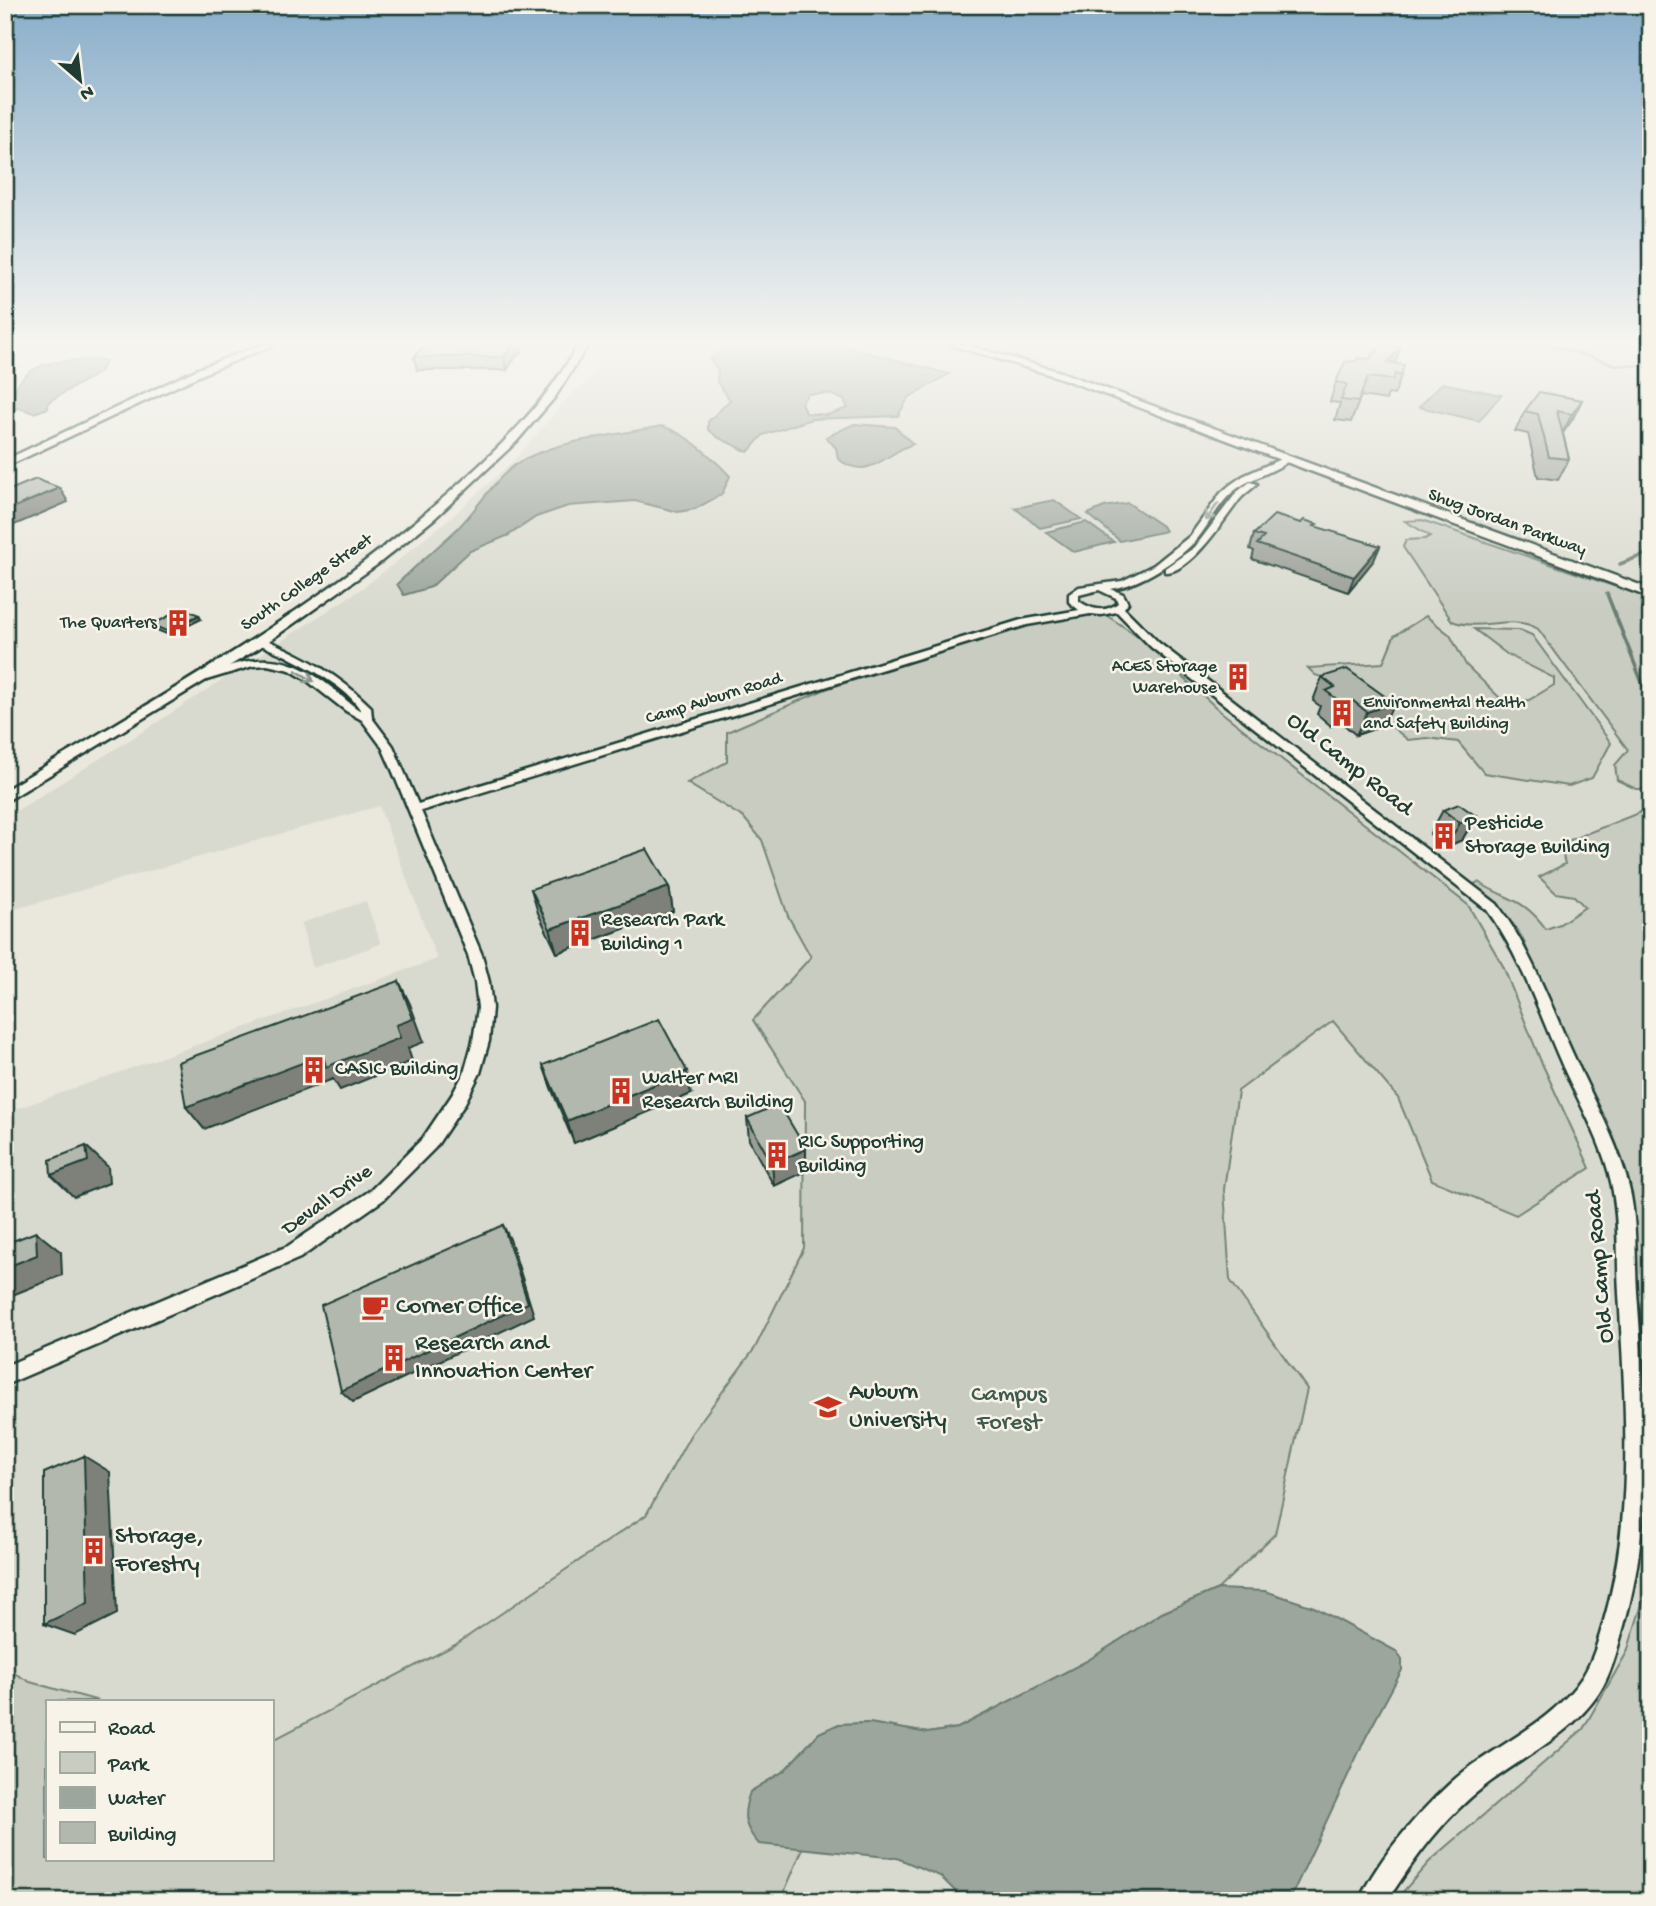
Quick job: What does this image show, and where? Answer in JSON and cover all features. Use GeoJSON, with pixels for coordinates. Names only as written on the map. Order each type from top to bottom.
{"type":"FeatureCollection","features":[{"type":"Feature","properties":{"kind":"main road"},"geometry":{"type":"LineString","coordinates":[[5,464],[74,434]]}},
{"type":"Feature","properties":{"kind":"main road","name":"South College Street"},"geometry":{"type":"LineString","coordinates":[[5,797],[253,644],[372,562],[458,493],[517,434]]}},
{"type":"Feature","properties":{"kind":"main road","name":"Shug Jordan Parkway"},"geometry":{"type":"LineString","coordinates":[[1218,434],[1651,594]]}},
{"type":"Feature","properties":{"kind":"street"},"geometry":{"type":"LineString","coordinates":[[1102,588],[1124,584],[1157,567],[1193,538],[1224,495],[1233,487],[1246,478],[1290,461]]}},
{"type":"Feature","properties":{"kind":"street"},"geometry":{"type":"LineString","coordinates":[[1121,604],[1198,548],[1240,494],[1290,461]]}},
{"type":"Feature","properties":{"kind":"street","name":"Camp Auburn Road"},"geometry":{"type":"LineString","coordinates":[[1025,622],[1073,598],[1079,590],[1102,588]]}},
{"type":"Feature","properties":{"kind":"street","name":"Old Camp Road"},"geometry":{"type":"LineString","coordinates":[[1102,588],[1115,592],[1121,604],[1155,645],[1492,906],[1510,929],[1524,955],[1574,1074],[1597,1118],[1616,1165],[1623,1198],[1639,1423],[1640,1490],[1634,1558],[1618,1626],[1588,1689],[1538,1737],[1477,1777],[1438,1811],[1403,1853],[1372,1901]]}},
{"type":"Feature","properties":{"kind":"street"},"geometry":{"type":"LineString","coordinates":[[1073,598],[1078,606],[1095,612],[1155,645]]}},
{"type":"Feature","properties":{"kind":"street","name":"Camp Auburn Road"},"geometry":{"type":"LineString","coordinates":[[414,810],[1025,622],[1095,612],[1121,604]]}},
{"type":"Feature","properties":{"kind":"street"},"geometry":{"type":"LineString","coordinates":[[253,644],[275,660],[303,674],[354,713],[366,718]]}},
{"type":"Feature","properties":{"kind":"street","name":"Devall Drive"},"geometry":{"type":"LineString","coordinates":[[5,1376],[294,1252],[377,1195],[429,1143],[441,1128],[472,1073],[481,1040],[484,997],[475,955],[389,750],[366,718],[367,709],[341,685],[299,657],[253,644]]}},
{"type":"Feature","properties":{"kind":"street"},"geometry":{"type":"LineString","coordinates":[[195,681],[240,664],[275,660]]}},
{"type":"Feature","properties":{"kind":"shaded area","name":"Auburn University"},"geometry":{"type":"Polygon","coordinates":[[[537,434],[1651,434],[1651,1901],[5,1901],[5,1113],[437,959],[379,806],[5,912],[5,818],[364,587],[456,513],[516,458],[537,434]]]}},
{"type":"Feature","properties":{"kind":"shaded area"},"geometry":{"type":"Polygon","coordinates":[[[366,901],[381,944],[313,968],[301,923],[366,901]]]}},
{"type":"Feature","properties":{"kind":"green space"},"geometry":{"type":"Polygon","coordinates":[[[1422,520],[1651,599],[1651,789],[1636,789],[1617,780],[1615,765],[1628,750],[1538,629],[1518,623],[1473,625],[1452,621],[1403,547],[1406,540],[1425,539],[1430,536],[1405,521],[1422,520]]]}},
{"type":"Feature","properties":{"kind":"green space","name":"Campus Forest"},"geometry":{"type":"Polygon","coordinates":[[[1091,605],[1139,637],[1220,711],[1468,905],[1503,966],[1540,1059],[1590,1168],[1516,1215],[1432,1180],[1398,1098],[1333,1021],[1238,1091],[1224,1189],[1230,1280],[1307,1389],[1275,1534],[1218,1589],[1162,1613],[1087,1661],[958,1728],[928,1733],[869,1723],[839,1724],[819,1733],[784,1771],[750,1792],[759,1843],[803,1848],[783,1895],[777,1901],[5,1901],[5,1668],[30,1682],[95,1700],[46,1700],[46,1860],[273,1860],[273,1740],[455,1645],[646,1515],[691,1434],[755,1348],[804,1248],[805,1101],[753,1020],[811,957],[788,916],[762,840],[744,818],[687,783],[727,762],[727,732],[826,689],[1091,605]]]}},
{"type":"Feature","properties":{"kind":"green space"},"geometry":{"type":"Polygon","coordinates":[[[1426,616],[1450,635],[1466,665],[1504,702],[1529,700],[1554,685],[1554,678],[1508,655],[1474,629],[1520,630],[1532,635],[1611,743],[1592,778],[1569,786],[1484,773],[1458,742],[1427,738],[1408,740],[1362,702],[1351,687],[1315,675],[1308,668],[1383,663],[1394,636],[1426,616]]]}},
{"type":"Feature","properties":{"kind":"green space"},"geometry":{"type":"Polygon","coordinates":[[[1651,808],[1651,1463],[1646,1359],[1631,1229],[1523,939],[1513,924],[1471,886],[1478,882],[1522,905],[1546,929],[1560,924],[1585,907],[1574,896],[1556,893],[1539,877],[1565,864],[1560,844],[1651,808]]]}},
{"type":"Feature","properties":{"kind":"green space"},"geometry":{"type":"Polygon","coordinates":[[[1651,1551],[1651,1901],[1395,1901],[1429,1862],[1583,1729],[1627,1652],[1643,1601],[1651,1551]]]}},
{"type":"Feature","properties":{"kind":"water"},"geometry":{"type":"Polygon","coordinates":[[[617,434],[680,434],[730,476],[722,494],[695,509],[678,512],[635,501],[568,506],[536,517],[509,535],[470,551],[431,587],[404,595],[397,584],[466,520],[508,471],[518,463],[544,451],[617,434]]]}},
{"type":"Feature","properties":{"kind":"water"},"geometry":{"type":"Polygon","coordinates":[[[714,434],[766,434],[748,452],[714,434]]]}},
{"type":"Feature","properties":{"kind":"water"},"geometry":{"type":"Polygon","coordinates":[[[833,434],[902,434],[913,444],[877,464],[859,468],[849,466],[838,459],[836,448],[826,437],[833,434]]]}},
{"type":"Feature","properties":{"kind":"water"},"geometry":{"type":"Polygon","coordinates":[[[1054,500],[1081,519],[1040,528],[1015,508],[1054,500]]]}},
{"type":"Feature","properties":{"kind":"water"},"geometry":{"type":"Polygon","coordinates":[[[1128,503],[1162,526],[1165,531],[1120,541],[1088,514],[1104,507],[1128,503]]]}},
{"type":"Feature","properties":{"kind":"water"},"geometry":{"type":"Polygon","coordinates":[[[1086,522],[1114,542],[1074,552],[1046,532],[1086,522]]]}},
{"type":"Feature","properties":{"kind":"water"},"geometry":{"type":"Polygon","coordinates":[[[1218,1589],[1265,1591],[1314,1607],[1396,1651],[1402,1660],[1402,1670],[1365,1739],[1289,1901],[965,1901],[940,1876],[897,1858],[759,1844],[750,1832],[745,1814],[750,1792],[784,1771],[819,1733],[839,1724],[869,1723],[928,1733],[958,1728],[1087,1661],[1162,1613],[1218,1589]]]}},
{"type":"Feature","properties":{"kind":"building"},"geometry":{"type":"Polygon","coordinates":[[[1543,434],[1563,434],[1569,459],[1549,457],[1543,434]]]}},
{"type":"Feature","properties":{"kind":"building"},"geometry":{"type":"Polygon","coordinates":[[[36,479],[60,488],[5,511],[5,492],[36,479]]]}},
{"type":"Feature","properties":{"kind":"building"},"geometry":{"type":"Polygon","coordinates":[[[1274,515],[1301,523],[1304,520],[1317,524],[1314,526],[1380,546],[1354,577],[1257,544],[1264,537],[1254,534],[1274,515]]]}},
{"type":"Feature","properties":{"kind":"building"},"geometry":{"type":"Polygon","coordinates":[[[183,608],[199,615],[167,631],[152,625],[183,608]]]}},
{"type":"Feature","properties":{"kind":"building"},"geometry":{"type":"Polygon","coordinates":[[[1347,669],[1394,703],[1367,712],[1352,700],[1342,703],[1326,691],[1335,687],[1322,677],[1347,669]]]}},
{"type":"Feature","properties":{"kind":"building"},"geometry":{"type":"Polygon","coordinates":[[[1459,804],[1476,816],[1460,823],[1443,810],[1459,804]]]}},
{"type":"Feature","properties":{"kind":"building"},"geometry":{"type":"Polygon","coordinates":[[[647,849],[669,887],[550,929],[531,889],[647,849]]]}},
{"type":"Feature","properties":{"kind":"building"},"geometry":{"type":"Polygon","coordinates":[[[399,981],[413,1019],[396,1025],[400,1038],[326,1067],[323,1055],[186,1107],[178,1062],[399,981]]]}},
{"type":"Feature","properties":{"kind":"building"},"geometry":{"type":"Polygon","coordinates":[[[659,1019],[687,1071],[567,1121],[543,1065],[659,1019]]]}},
{"type":"Feature","properties":{"kind":"building"},"geometry":{"type":"Polygon","coordinates":[[[779,1104],[806,1149],[772,1164],[747,1118],[779,1104]]]}},
{"type":"Feature","properties":{"kind":"building"},"geometry":{"type":"Polygon","coordinates":[[[86,1146],[88,1161],[51,1175],[50,1160],[86,1146]]]}},
{"type":"Feature","properties":{"kind":"building","name":"Research and Innovation Center"},"geometry":{"type":"Polygon","coordinates":[[[503,1225],[528,1303],[341,1391],[321,1305],[503,1225]]]}},
{"type":"Feature","properties":{"kind":"building"},"geometry":{"type":"Polygon","coordinates":[[[36,1232],[37,1255],[5,1268],[5,1244],[36,1232]]]}},
{"type":"Feature","properties":{"kind":"building"},"geometry":{"type":"Polygon","coordinates":[[[84,1456],[88,1603],[44,1624],[44,1473],[84,1456]]]}},
{"type":"Feature","properties":{"kind":"waterway"},"geometry":{"type":"LineString","coordinates":[[1620,564],[1651,552]]}},
{"type":"Feature","properties":{"kind":"waterway"},"geometry":{"type":"LineString","coordinates":[[1607,594],[1651,705]]}},
{"type":"Feature","properties":{"kind":"place","name":"The Quarters"},"geometry":{"type":"Point","coordinates":[178,623]}},
{"type":"Feature","properties":{"kind":"place","name":"ACES Storage Warehouse"},"geometry":{"type":"Point","coordinates":[1238,677]}},
{"type":"Feature","properties":{"kind":"place","name":"Environmental Health and Safety Building"},"geometry":{"type":"Point","coordinates":[1342,713]}},
{"type":"Feature","properties":{"kind":"place","name":"Pesticide Storage Building"},"geometry":{"type":"Point","coordinates":[1444,836]}},
{"type":"Feature","properties":{"kind":"place","name":"Research Park Building 1"},"geometry":{"type":"Point","coordinates":[580,933]}},
{"type":"Feature","properties":{"kind":"place","name":"CASIC Building"},"geometry":{"type":"Point","coordinates":[314,1070]}},
{"type":"Feature","properties":{"kind":"place","name":"Walter MRI Research Building"},"geometry":{"type":"Point","coordinates":[621,1091]}},
{"type":"Feature","properties":{"kind":"place","name":"RIC Supporting Building"},"geometry":{"type":"Point","coordinates":[777,1155]}},
{"type":"Feature","properties":{"kind":"place","name":"Corner Office"},"geometry":{"type":"Point","coordinates":[375,1307]}},
{"type":"Feature","properties":{"kind":"place","name":"Research and Innovation Center"},"geometry":{"type":"Point","coordinates":[394,1358]}},
{"type":"Feature","properties":{"kind":"place","name":"Auburn University"},"geometry":{"type":"Point","coordinates":[828,1407]}},
{"type":"Feature","properties":{"kind":"place","name":"Storage, Forestry"},"geometry":{"type":"Point","coordinates":[94,1551]}}]}
